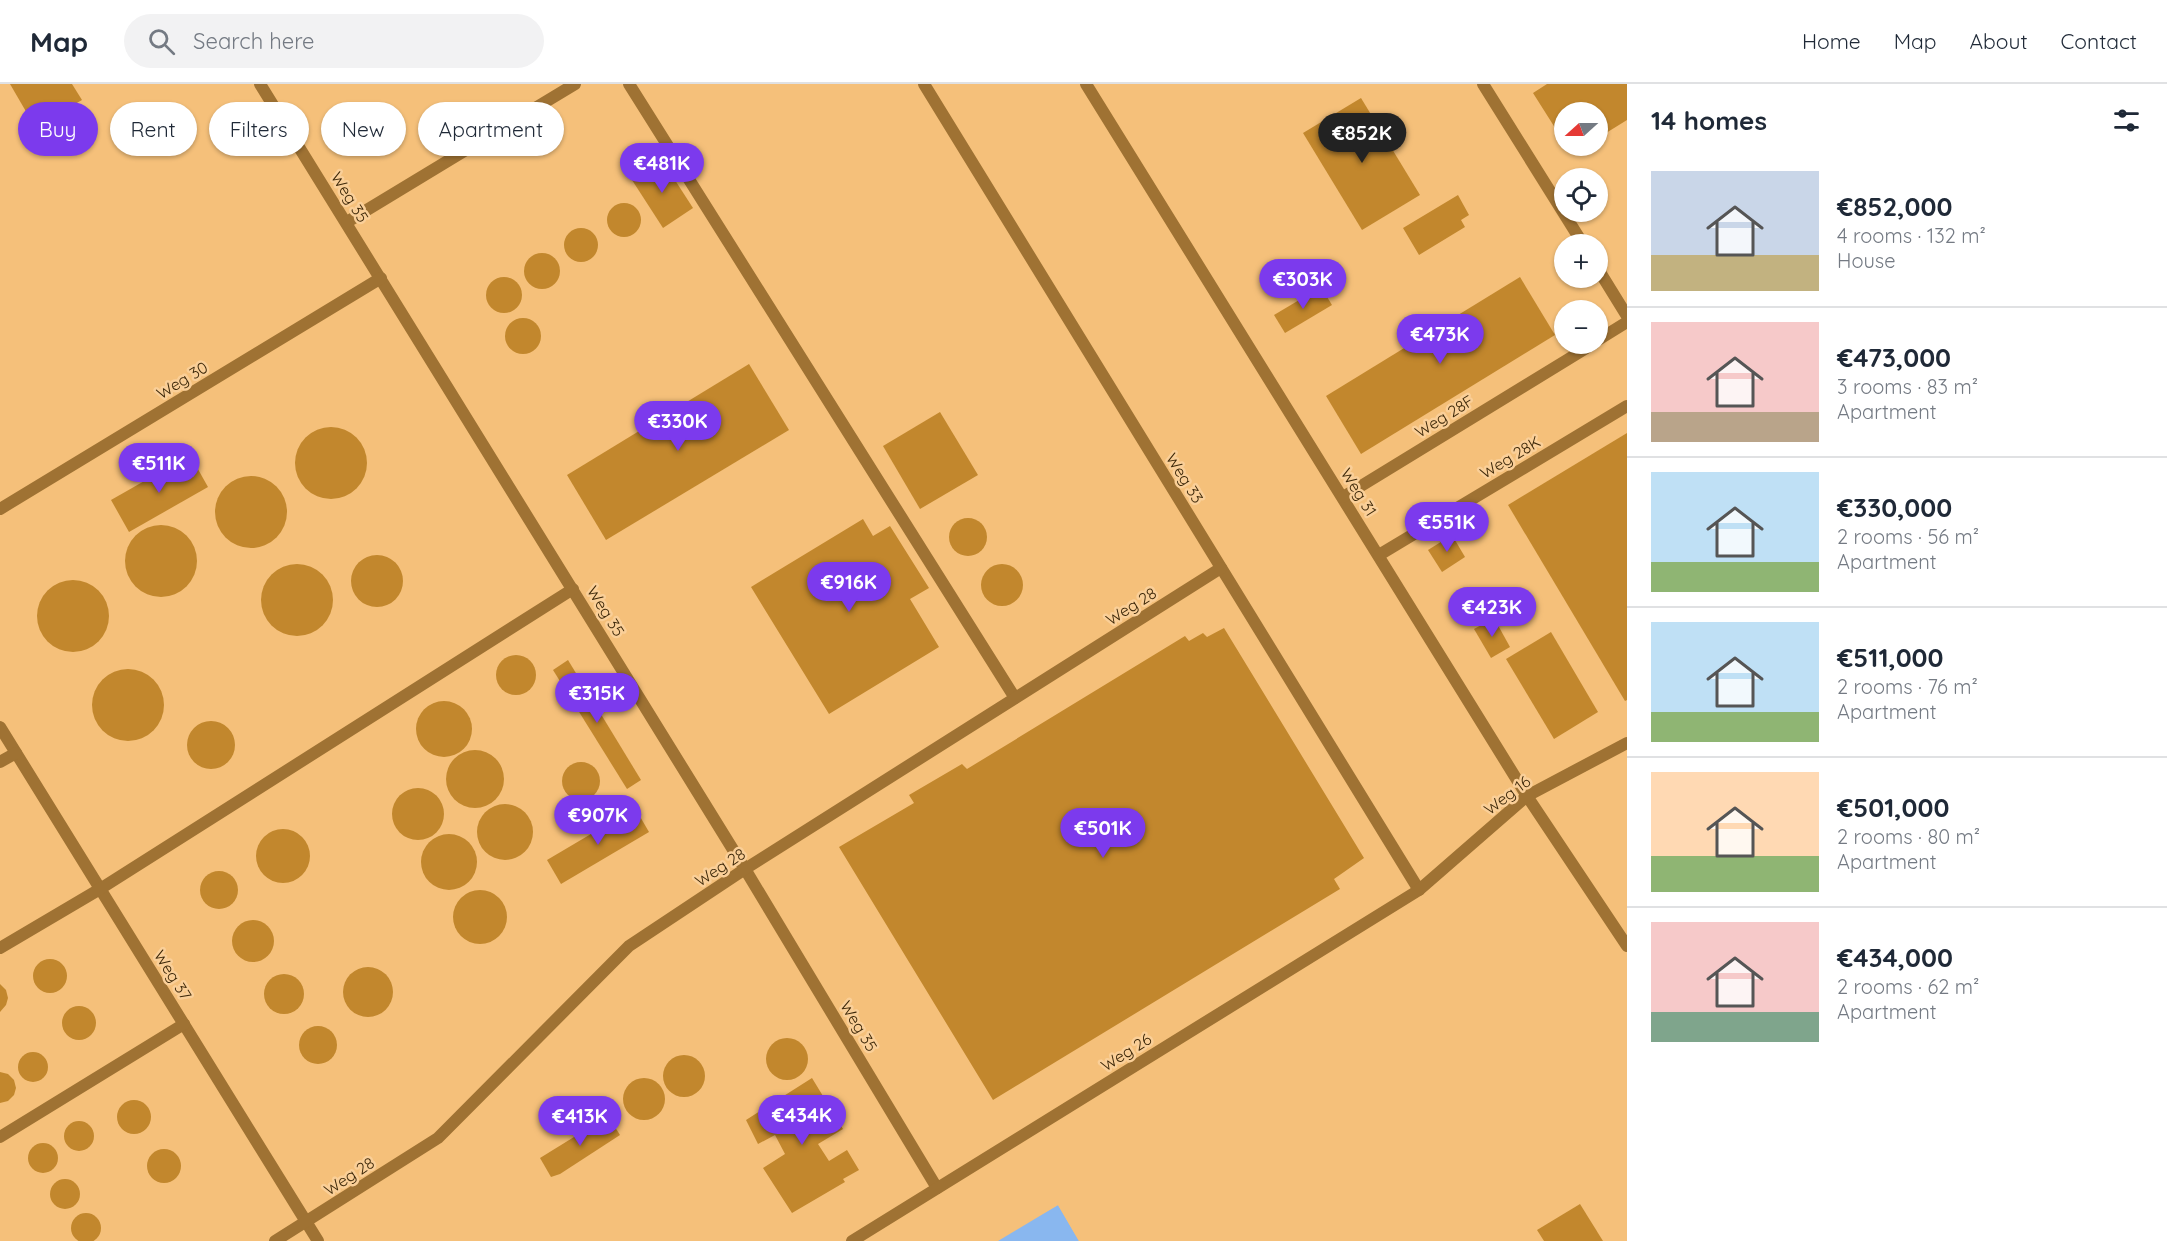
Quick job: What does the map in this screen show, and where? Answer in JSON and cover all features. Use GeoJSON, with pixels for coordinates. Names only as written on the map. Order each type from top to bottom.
{"type":"FeatureCollection","features":[{"type":"Feature","properties":{"kind":"lane","name":"Weg 35"},"geometry":{"type":"LineString","coordinates":[[260,84],[746,869],[937,1188]]}},
{"type":"Feature","properties":{"kind":"lane"},"geometry":{"type":"LineString","coordinates":[[347,222],[575,84]]}},
{"type":"Feature","properties":{"kind":"lane"},"geometry":{"type":"LineString","coordinates":[[629,84],[1015,699]]}},
{"type":"Feature","properties":{"kind":"lane","name":"Weg 33"},"geometry":{"type":"LineString","coordinates":[[924,84],[1419,890]]}},
{"type":"Feature","properties":{"kind":"lane","name":"Weg 31"},"geometry":{"type":"LineString","coordinates":[[1086,84],[1527,796],[1627,946]]}},
{"type":"Feature","properties":{"kind":"lane"},"geometry":{"type":"LineString","coordinates":[[1483,84],[1577,234]]}},
{"type":"Feature","properties":{"kind":"lane","name":"Weg 30"},"geometry":{"type":"LineString","coordinates":[[0,509],[381,278]]}},
{"type":"Feature","properties":{"kind":"lane"},"geometry":{"type":"LineString","coordinates":[[1608,285],[1627,316]]}},
{"type":"Feature","properties":{"kind":"lane"},"geometry":{"type":"LineString","coordinates":[[1608,334],[1627,322]]}},
{"type":"Feature","properties":{"kind":"lane","name":"Weg 28F"},"geometry":{"type":"LineString","coordinates":[[1342,497],[1577,354]]}},
{"type":"Feature","properties":{"kind":"lane","name":"Weg 28K"},"geometry":{"type":"LineString","coordinates":[[1379,555],[1627,406]]}},
{"type":"Feature","properties":{"kind":"lane","name":"Weg 28"},"geometry":{"type":"LineString","coordinates":[[275,1241],[438,1138],[629,946],[746,869],[1221,568]]}},
{"type":"Feature","properties":{"kind":"lane"},"geometry":{"type":"LineString","coordinates":[[0,948],[100,889],[573,589]]}},
{"type":"Feature","properties":{"kind":"lane","name":"Weg 37"},"geometry":{"type":"LineString","coordinates":[[0,727],[318,1241]]}},
{"type":"Feature","properties":{"kind":"lane","name":"Weg 16"},"geometry":{"type":"LineString","coordinates":[[1419,890],[1527,796],[1627,743]]}},
{"type":"Feature","properties":{"kind":"lane"},"geometry":{"type":"LineString","coordinates":[[0,762],[16,753]]}},
{"type":"Feature","properties":{"kind":"lane","name":"Weg 26"},"geometry":{"type":"LineString","coordinates":[[852,1241],[1419,890]]}},
{"type":"Feature","properties":{"kind":"lane"},"geometry":{"type":"LineString","coordinates":[[0,1137],[184,1024]]}},
{"type":"Feature","properties":{"kind":"water"},"geometry":{"type":"Polygon","coordinates":[[[1058,1205],[1079,1241],[998,1241],[1058,1205]]]}},
{"type":"Feature","properties":{"kind":"pier"},"geometry":{"type":"Polygon","coordinates":[[[1058,1202],[1082,1241],[1079,1241],[1058,1205],[995,1241],[1058,1202]]]}},
{"type":"Feature","properties":{"kind":"building"},"geometry":{"type":"Polygon","coordinates":[[[10,84],[72,84],[82,100],[79,102],[20,102],[10,84]]]}},
{"type":"Feature","properties":{"kind":"building"},"geometry":{"type":"Polygon","coordinates":[[[1547,84],[1627,84],[1627,120],[1608,132],[1608,102],[1554,102],[1554,126],[1533,93],[1547,84]]]}},
{"type":"Feature","properties":{"kind":"building"},"geometry":{"type":"Polygon","coordinates":[[[1361,98],[1420,195],[1362,230],[1303,133],[1361,98]]]}},
{"type":"Feature","properties":{"kind":"building"},"geometry":{"type":"Polygon","coordinates":[[[662,160],[693,208],[663,228],[632,180],[662,160]]]}},
{"type":"Feature","properties":{"kind":"building"},"geometry":{"type":"Polygon","coordinates":[[[1458,195],[1469,215],[1461,220],[1465,227],[1419,255],[1403,228],[1458,195]]]}},
{"type":"Feature","properties":{"kind":"building"},"geometry":{"type":"Polygon","coordinates":[[[624,203],[636,208],[641,220],[636,232],[624,237],[612,232],[607,220],[612,208],[624,203]]]}},
{"type":"Feature","properties":{"kind":"building"},"geometry":{"type":"Polygon","coordinates":[[[581,228],[593,233],[598,245],[593,257],[581,262],[569,257],[564,245],[569,233],[581,228]]]}},
{"type":"Feature","properties":{"kind":"building"},"geometry":{"type":"Polygon","coordinates":[[[542,253],[555,258],[560,271],[555,284],[542,289],[529,284],[524,271],[529,258],[542,253]]]}},
{"type":"Feature","properties":{"kind":"building"},"geometry":{"type":"Polygon","coordinates":[[[504,277],[517,282],[522,295],[517,308],[504,313],[491,308],[486,295],[491,282],[504,277]]]}},
{"type":"Feature","properties":{"kind":"building"},"geometry":{"type":"Polygon","coordinates":[[[1520,277],[1554,333],[1554,336],[1361,454],[1326,396],[1520,277]]]}},
{"type":"Feature","properties":{"kind":"building"},"geometry":{"type":"Polygon","coordinates":[[[1321,287],[1332,305],[1285,333],[1274,315],[1321,287]]]}},
{"type":"Feature","properties":{"kind":"building"},"geometry":{"type":"Polygon","coordinates":[[[523,318],[536,323],[541,336],[536,349],[523,354],[510,349],[505,336],[510,323],[523,318]]]}},
{"type":"Feature","properties":{"kind":"building"},"geometry":{"type":"Polygon","coordinates":[[[749,364],[789,430],[606,540],[567,475],[749,364]]]}},
{"type":"Feature","properties":{"kind":"building"},"geometry":{"type":"Polygon","coordinates":[[[940,412],[978,475],[920,509],[883,446],[940,412]]]}},
{"type":"Feature","properties":{"kind":"building"},"geometry":{"type":"Polygon","coordinates":[[[331,427],[351,433],[361,443],[367,463],[361,483],[351,493],[331,499],[311,493],[301,483],[295,463],[301,443],[311,433],[331,427]]]}},
{"type":"Feature","properties":{"kind":"building"},"geometry":{"type":"Polygon","coordinates":[[[1627,433],[1627,700],[1625,701],[1508,505],[1627,433]]]}},
{"type":"Feature","properties":{"kind":"building"},"geometry":{"type":"Polygon","coordinates":[[[190,455],[208,487],[129,532],[111,500],[190,455]]]}},
{"type":"Feature","properties":{"kind":"building"},"geometry":{"type":"Polygon","coordinates":[[[251,476],[271,482],[281,492],[287,512],[281,532],[271,542],[251,548],[231,542],[221,532],[215,512],[221,492],[231,482],[251,476]]]}},
{"type":"Feature","properties":{"kind":"building"},"geometry":{"type":"Polygon","coordinates":[[[968,518],[982,523],[987,537],[982,551],[968,556],[954,551],[949,537],[954,523],[968,518]]]}},
{"type":"Feature","properties":{"kind":"building"},"geometry":{"type":"Polygon","coordinates":[[[863,519],[873,536],[890,526],[929,588],[910,599],[939,647],[829,714],[751,587],[863,519]]]}},
{"type":"Feature","properties":{"kind":"building"},"geometry":{"type":"Polygon","coordinates":[[[161,525],[181,531],[191,541],[197,561],[191,581],[181,591],[161,597],[141,591],[131,581],[125,561],[131,541],[141,531],[161,525]]]}},
{"type":"Feature","properties":{"kind":"building"},"geometry":{"type":"Polygon","coordinates":[[[1452,535],[1465,557],[1442,572],[1428,550],[1452,535]]]}},
{"type":"Feature","properties":{"kind":"building"},"geometry":{"type":"Polygon","coordinates":[[[377,555],[387,557],[395,563],[401,571],[403,581],[401,591],[395,599],[387,605],[377,607],[367,605],[359,599],[353,591],[351,581],[353,571],[359,563],[367,557],[377,555]]]}},
{"type":"Feature","properties":{"kind":"building"},"geometry":{"type":"Polygon","coordinates":[[[297,564],[317,570],[327,580],[333,600],[327,620],[317,630],[297,636],[277,630],[267,620],[261,600],[267,580],[277,570],[297,564]]]}},
{"type":"Feature","properties":{"kind":"building"},"geometry":{"type":"Polygon","coordinates":[[[1002,564],[1017,570],[1023,585],[1017,600],[1002,606],[987,600],[981,585],[987,570],[1002,564]]]}},
{"type":"Feature","properties":{"kind":"building"},"geometry":{"type":"Polygon","coordinates":[[[73,580],[93,586],[103,596],[109,616],[103,636],[93,646],[73,652],[53,646],[43,636],[37,616],[43,596],[53,586],[73,580]]]}},
{"type":"Feature","properties":{"kind":"building"},"geometry":{"type":"Polygon","coordinates":[[[1494,618],[1510,647],[1491,658],[1474,629],[1494,618]]]}},
{"type":"Feature","properties":{"kind":"building"},"geometry":{"type":"Polygon","coordinates":[[[1224,628],[1364,858],[1334,879],[1340,889],[993,1100],[839,847],[914,803],[909,795],[962,764],[967,769],[1185,636],[1189,641],[1203,633],[1207,637],[1224,628]]]}},
{"type":"Feature","properties":{"kind":"building"},"geometry":{"type":"Polygon","coordinates":[[[1551,632],[1598,712],[1554,739],[1506,659],[1551,632]]]}},
{"type":"Feature","properties":{"kind":"building"},"geometry":{"type":"Polygon","coordinates":[[[516,655],[530,661],[536,675],[530,689],[516,695],[502,689],[496,675],[502,661],[516,655]]]}},
{"type":"Feature","properties":{"kind":"building"},"geometry":{"type":"Polygon","coordinates":[[[568,660],[641,780],[627,789],[553,670],[568,660]]]}},
{"type":"Feature","properties":{"kind":"building"},"geometry":{"type":"Polygon","coordinates":[[[128,669],[148,675],[158,685],[164,705],[158,725],[148,735],[128,741],[108,735],[98,725],[92,705],[98,685],[108,675],[128,669]]]}},
{"type":"Feature","properties":{"kind":"building"},"geometry":{"type":"Polygon","coordinates":[[[439,701],[449,701],[464,709],[470,718],[472,729],[470,740],[464,749],[449,757],[439,757],[428,752],[421,745],[416,734],[416,724],[421,713],[428,706],[439,701]]]}},
{"type":"Feature","properties":{"kind":"building"},"geometry":{"type":"Polygon","coordinates":[[[206,721],[216,721],[228,728],[235,740],[235,750],[228,762],[216,769],[206,769],[191,758],[187,750],[187,740],[198,725],[206,721]]]}},
{"type":"Feature","properties":{"kind":"building"},"geometry":{"type":"Polygon","coordinates":[[[475,750],[491,755],[499,763],[504,779],[499,795],[491,803],[475,808],[459,803],[451,795],[446,779],[451,763],[459,755],[475,750]]]}},
{"type":"Feature","properties":{"kind":"building"},"geometry":{"type":"Polygon","coordinates":[[[581,762],[588,763],[594,768],[599,774],[599,788],[594,794],[588,799],[581,800],[574,799],[568,794],[563,788],[562,781],[563,774],[568,768],[574,763],[581,762]]]}},
{"type":"Feature","properties":{"kind":"building"},"geometry":{"type":"Polygon","coordinates":[[[418,788],[428,790],[436,796],[442,804],[444,814],[442,824],[436,832],[428,838],[418,840],[408,838],[400,832],[394,824],[392,814],[394,804],[400,796],[408,790],[418,788]]]}},
{"type":"Feature","properties":{"kind":"building"},"geometry":{"type":"Polygon","coordinates":[[[505,804],[516,806],[525,812],[531,821],[533,832],[531,843],[525,852],[516,858],[505,860],[494,858],[485,852],[479,843],[477,832],[479,821],[485,812],[494,806],[505,804]]]}},
{"type":"Feature","properties":{"kind":"building"},"geometry":{"type":"Polygon","coordinates":[[[635,808],[649,832],[561,884],[547,860],[635,808]]]}},
{"type":"Feature","properties":{"kind":"building"},"geometry":{"type":"Polygon","coordinates":[[[283,829],[293,831],[302,837],[308,846],[310,856],[308,866],[302,875],[293,881],[283,883],[273,881],[264,875],[258,866],[256,856],[258,846],[264,837],[273,831],[283,829]]]}},
{"type":"Feature","properties":{"kind":"building"},"geometry":{"type":"Polygon","coordinates":[[[444,834],[454,834],[469,842],[475,851],[477,862],[475,873],[469,882],[454,890],[444,890],[433,885],[426,878],[421,867],[421,857],[426,846],[433,839],[444,834]]]}},
{"type":"Feature","properties":{"kind":"building"},"geometry":{"type":"Polygon","coordinates":[[[219,871],[226,872],[232,877],[237,883],[237,897],[232,903],[226,908],[219,909],[212,908],[206,903],[201,897],[200,890],[201,883],[206,877],[212,872],[219,871]]]}},
{"type":"Feature","properties":{"kind":"building"},"geometry":{"type":"Polygon","coordinates":[[[475,890],[485,890],[495,894],[503,902],[507,917],[503,932],[495,940],[485,944],[475,944],[465,940],[457,932],[453,922],[453,912],[457,902],[465,894],[475,890]]]}},
{"type":"Feature","properties":{"kind":"building"},"geometry":{"type":"Polygon","coordinates":[[[253,920],[268,926],[274,941],[268,956],[253,962],[238,956],[232,941],[238,926],[253,920]]]}},
{"type":"Feature","properties":{"kind":"building"},"geometry":{"type":"Polygon","coordinates":[[[50,959],[62,964],[67,976],[62,988],[50,993],[38,988],[33,976],[38,964],[50,959]]]}},
{"type":"Feature","properties":{"kind":"building"},"geometry":{"type":"Polygon","coordinates":[[[363,967],[373,967],[386,974],[393,987],[393,997],[386,1010],[373,1017],[363,1017],[354,1013],[347,1006],[343,997],[343,987],[347,978],[354,971],[363,967]]]}},
{"type":"Feature","properties":{"kind":"building"},"geometry":{"type":"Polygon","coordinates":[[[284,974],[292,975],[298,980],[303,986],[303,1002],[298,1008],[292,1013],[284,1014],[276,1013],[270,1008],[265,1002],[264,994],[265,986],[270,980],[276,975],[284,974]]]}},
{"type":"Feature","properties":{"kind":"building"},"geometry":{"type":"Polygon","coordinates":[[[0,984],[6,990],[8,998],[0,1012],[0,984]]]}},
{"type":"Feature","properties":{"kind":"building"},"geometry":{"type":"Polygon","coordinates":[[[79,1006],[91,1011],[96,1023],[91,1035],[79,1040],[67,1035],[62,1023],[67,1011],[79,1006]]]}},
{"type":"Feature","properties":{"kind":"building"},"geometry":{"type":"Polygon","coordinates":[[[318,1026],[332,1031],[337,1045],[332,1059],[318,1064],[304,1059],[299,1045],[304,1031],[318,1026]]]}},
{"type":"Feature","properties":{"kind":"building"},"geometry":{"type":"Polygon","coordinates":[[[787,1038],[795,1039],[802,1044],[807,1051],[807,1067],[802,1074],[795,1079],[787,1080],[779,1079],[772,1074],[767,1067],[766,1059],[767,1051],[772,1044],[779,1039],[787,1038]]]}},
{"type":"Feature","properties":{"kind":"building"},"geometry":{"type":"Polygon","coordinates":[[[33,1052],[44,1056],[48,1067],[44,1078],[33,1082],[22,1078],[18,1067],[22,1056],[33,1052]]]}},
{"type":"Feature","properties":{"kind":"building"},"geometry":{"type":"Polygon","coordinates":[[[684,1055],[699,1061],[705,1076],[699,1091],[684,1097],[669,1091],[663,1076],[669,1061],[684,1055]]]}},
{"type":"Feature","properties":{"kind":"building"},"geometry":{"type":"Polygon","coordinates":[[[0,1072],[8,1074],[14,1080],[16,1088],[14,1095],[8,1101],[0,1103],[0,1072]]]}},
{"type":"Feature","properties":{"kind":"building"},"geometry":{"type":"Polygon","coordinates":[[[644,1078],[659,1084],[665,1099],[659,1114],[644,1120],[629,1114],[623,1099],[629,1084],[644,1078]]]}},
{"type":"Feature","properties":{"kind":"building"},"geometry":{"type":"Polygon","coordinates":[[[812,1078],[843,1129],[818,1144],[829,1161],[847,1150],[859,1170],[843,1179],[845,1182],[792,1213],[763,1168],[785,1154],[775,1135],[758,1144],[746,1120],[812,1078]]]}},
{"type":"Feature","properties":{"kind":"building"},"geometry":{"type":"Polygon","coordinates":[[[134,1100],[146,1105],[151,1117],[146,1129],[134,1134],[122,1129],[117,1117],[122,1105],[134,1100]]]}},
{"type":"Feature","properties":{"kind":"building"},"geometry":{"type":"Polygon","coordinates":[[[608,1116],[620,1135],[560,1174],[551,1177],[540,1158],[608,1116]]]}},
{"type":"Feature","properties":{"kind":"building"},"geometry":{"type":"Polygon","coordinates":[[[79,1121],[90,1125],[94,1136],[90,1147],[79,1151],[68,1147],[64,1136],[68,1125],[79,1121]]]}},
{"type":"Feature","properties":{"kind":"building"},"geometry":{"type":"Polygon","coordinates":[[[43,1143],[54,1147],[58,1158],[54,1169],[43,1173],[32,1169],[28,1158],[32,1147],[43,1143]]]}},
{"type":"Feature","properties":{"kind":"building"},"geometry":{"type":"Polygon","coordinates":[[[164,1149],[176,1154],[181,1166],[176,1178],[164,1183],[152,1178],[147,1166],[152,1154],[164,1149]]]}},
{"type":"Feature","properties":{"kind":"building"},"geometry":{"type":"Polygon","coordinates":[[[65,1179],[76,1183],[80,1194],[76,1205],[65,1209],[54,1205],[50,1194],[54,1183],[65,1179]]]}},
{"type":"Feature","properties":{"kind":"building"},"geometry":{"type":"Polygon","coordinates":[[[1580,1204],[1603,1241],[1544,1241],[1537,1230],[1580,1204]]]}},
{"type":"Feature","properties":{"kind":"building"},"geometry":{"type":"Polygon","coordinates":[[[80,1214],[92,1214],[100,1222],[100,1234],[92,1242],[80,1242],[72,1234],[72,1222],[80,1214]]]}}]}
